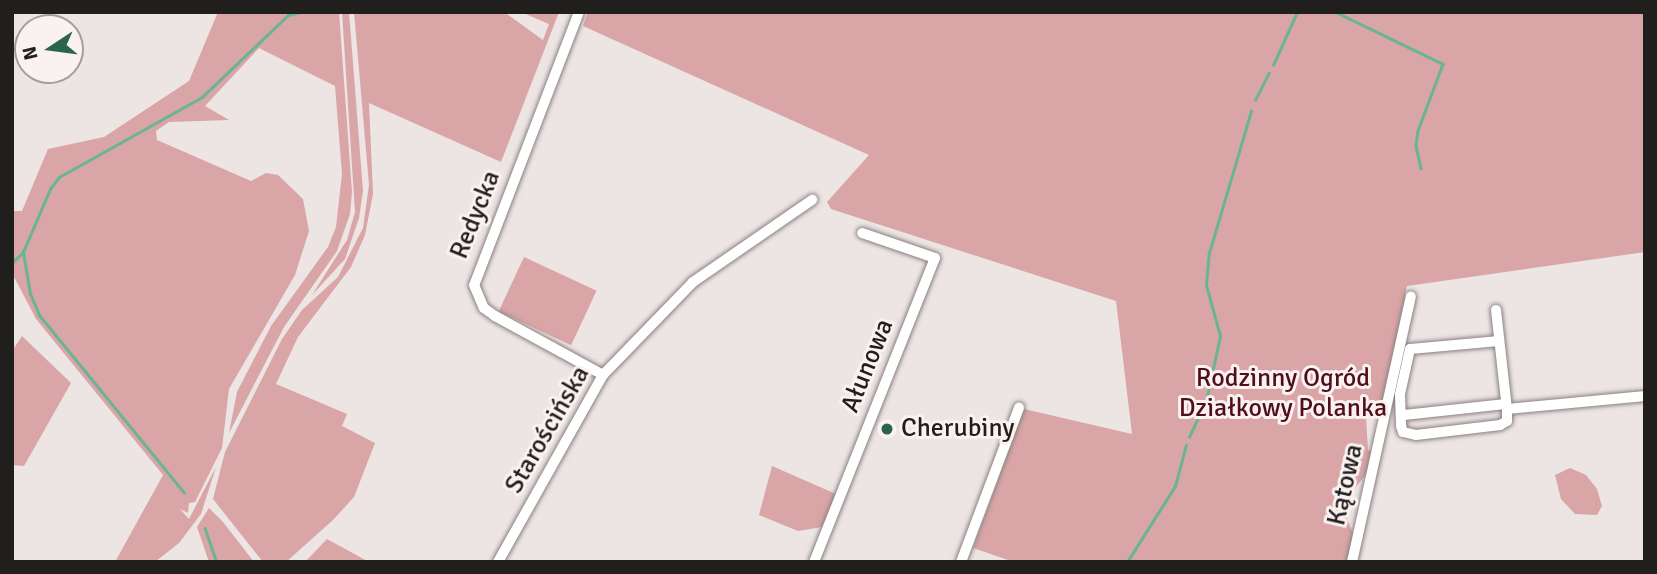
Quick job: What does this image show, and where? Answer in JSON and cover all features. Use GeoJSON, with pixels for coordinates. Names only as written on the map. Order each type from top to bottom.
{"type":"FeatureCollection","features":[{"type":"Feature","properties":{"kind":"street","name":"Redycka"},"geometry":{"type":"LineString","coordinates":[[579,12],[474,285],[484,308],[495,316],[603,375]]}},
{"type":"Feature","properties":{"kind":"street","name":"Starościńska"},"geometry":{"type":"LineString","coordinates":[[498,562],[603,375],[693,282],[812,200]]}},
{"type":"Feature","properties":{"kind":"street","name":"Ałunowa"},"geometry":{"type":"LineString","coordinates":[[814,562],[935,258],[862,233]]}},
{"type":"Feature","properties":{"kind":"street","name":"Kątowa"},"geometry":{"type":"LineString","coordinates":[[1352,562],[1411,296]]}},
{"type":"Feature","properties":{"kind":"street"},"geometry":{"type":"LineString","coordinates":[[1496,310],[1507,421],[1500,425],[1416,435],[1404,432],[1400,394],[1410,349],[1499,341]]}},
{"type":"Feature","properties":{"kind":"street"},"geometry":{"type":"LineString","coordinates":[[1404,415],[1645,396]]}},
{"type":"Feature","properties":{"kind":"street"},"geometry":{"type":"LineString","coordinates":[[961,562],[1019,408]]}},
{"type":"Feature","properties":{"kind":"green space"},"geometry":{"type":"Polygon","coordinates":[[[218,12],[339,12],[352,192],[350,214],[337,251],[284,327],[229,433],[237,392],[271,326],[328,247],[336,227],[342,174],[335,86],[259,48],[205,106],[229,120],[169,122],[156,131],[157,140],[251,181],[266,173],[278,175],[303,199],[309,231],[295,275],[229,389],[222,448],[195,502],[189,503],[188,513],[180,509],[189,519],[216,467],[201,514],[179,543],[155,562],[115,562],[163,475],[36,319],[12,273],[12,211],[22,211],[48,149],[104,137],[189,81],[218,12]]]}},
{"type":"Feature","properties":{"kind":"green space"},"geometry":{"type":"Polygon","coordinates":[[[342,12],[349,12],[363,191],[359,218],[345,259],[312,295],[347,240],[355,212],[342,12]]]}},
{"type":"Feature","properties":{"kind":"green space"},"geometry":{"type":"Polygon","coordinates":[[[354,12],[504,12],[543,40],[549,24],[521,12],[559,12],[501,162],[369,103],[373,194],[365,235],[351,267],[298,337],[276,384],[347,414],[342,426],[375,443],[354,497],[333,520],[286,562],[263,562],[213,499],[225,452],[282,339],[302,310],[338,277],[363,228],[369,185],[354,12]]]}},
{"type":"Feature","properties":{"kind":"green space","name":"Rodzinny Ogród Działkowy Polanka"},"geometry":{"type":"Polygon","coordinates":[[[588,12],[1645,12],[1645,252],[1407,286],[1382,408],[1366,417],[1368,450],[1372,451],[1368,472],[1346,499],[1344,511],[1354,536],[1348,562],[1014,562],[973,548],[1024,409],[1132,434],[1116,301],[831,209],[827,202],[869,155],[583,26],[588,12]]]}},
{"type":"Feature","properties":{"kind":"green space"},"geometry":{"type":"Polygon","coordinates":[[[524,257],[597,291],[571,345],[499,311],[524,257]]]}},
{"type":"Feature","properties":{"kind":"green space"},"geometry":{"type":"Polygon","coordinates":[[[22,336],[71,383],[24,466],[12,465],[12,351],[22,336]]]}},
{"type":"Feature","properties":{"kind":"green space"},"geometry":{"type":"Polygon","coordinates":[[[772,466],[836,494],[822,527],[798,531],[759,515],[772,466]]]}},
{"type":"Feature","properties":{"kind":"green space"},"geometry":{"type":"Polygon","coordinates":[[[1570,468],[1586,475],[1597,489],[1602,506],[1597,515],[1575,514],[1561,499],[1555,475],[1570,468]]]}},
{"type":"Feature","properties":{"kind":"green space"},"geometry":{"type":"Polygon","coordinates":[[[209,508],[254,562],[209,562],[197,527],[209,508]]]}},
{"type":"Feature","properties":{"kind":"green space"},"geometry":{"type":"Polygon","coordinates":[[[327,539],[369,562],[305,562],[327,539]]]}},
{"type":"Feature","properties":{"kind":"waterway"},"geometry":{"type":"LineString","coordinates":[[184,493],[39,315],[30,294],[23,252],[50,189],[59,177],[202,97],[288,15],[300,12]]}},
{"type":"Feature","properties":{"kind":"waterway"},"geometry":{"type":"LineString","coordinates":[[1273,65],[1297,12]]}},
{"type":"Feature","properties":{"kind":"waterway"},"geometry":{"type":"LineString","coordinates":[[1336,12],[1443,64],[1418,131],[1416,146],[1421,168]]}},
{"type":"Feature","properties":{"kind":"waterway"},"geometry":{"type":"LineString","coordinates":[[1255,100],[1269,73]]}},
{"type":"Feature","properties":{"kind":"waterway"},"geometry":{"type":"LineString","coordinates":[[1189,437],[1206,401],[1220,336],[1206,285],[1209,253],[1251,111]]}},
{"type":"Feature","properties":{"kind":"waterway"},"geometry":{"type":"LineString","coordinates":[[12,263],[23,252]]}},
{"type":"Feature","properties":{"kind":"waterway"},"geometry":{"type":"LineString","coordinates":[[1127,562],[1175,486],[1186,445]]}},
{"type":"Feature","properties":{"kind":"waterway"},"geometry":{"type":"LineString","coordinates":[[205,528],[217,562]]}},
{"type":"Feature","properties":{"kind":"place","name":"Cherubiny"},"geometry":{"type":"Point","coordinates":[887,429]}}]}
